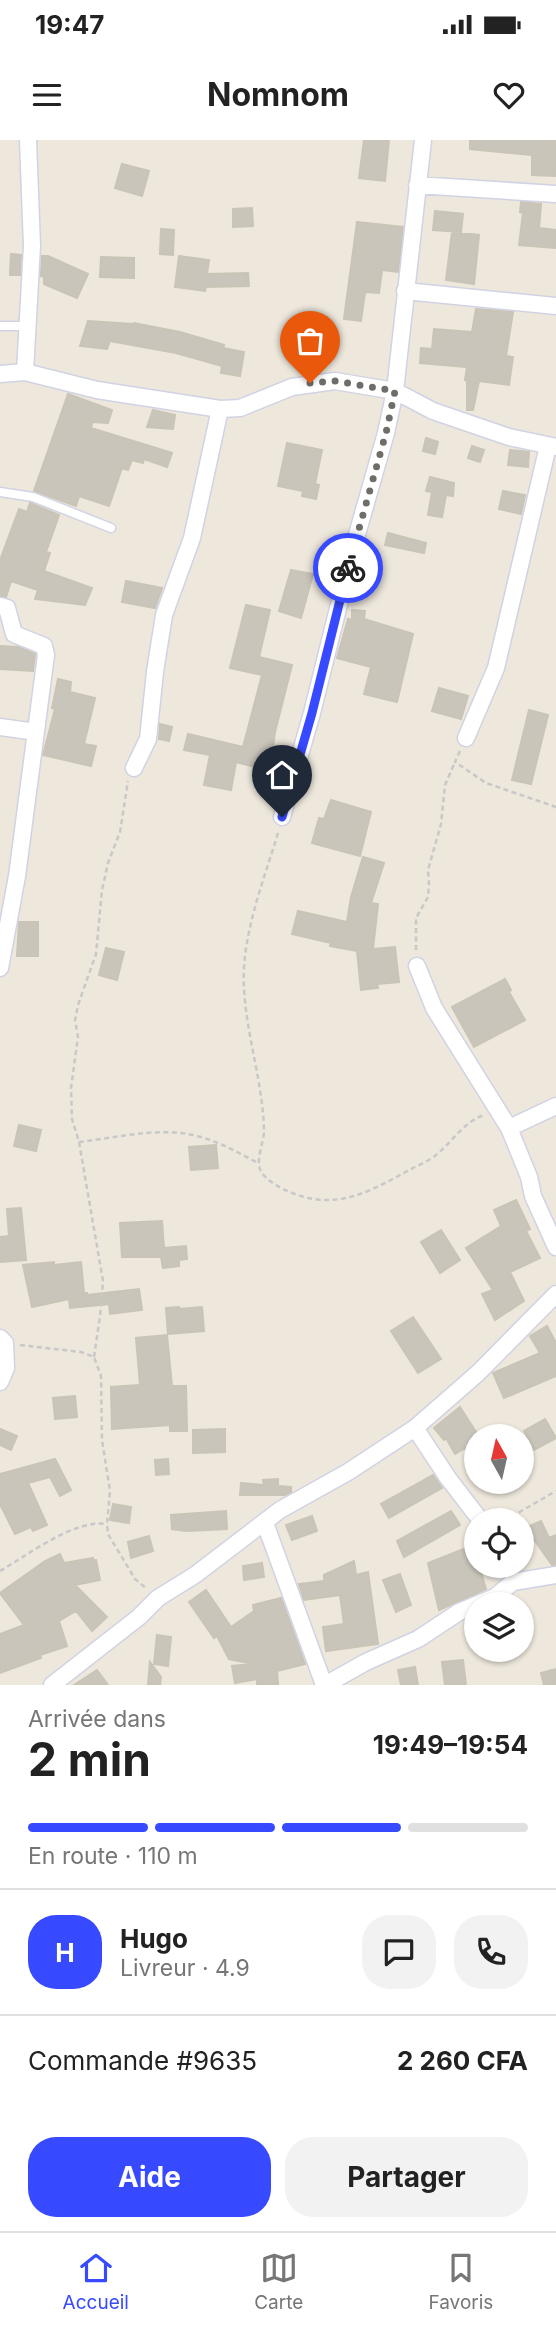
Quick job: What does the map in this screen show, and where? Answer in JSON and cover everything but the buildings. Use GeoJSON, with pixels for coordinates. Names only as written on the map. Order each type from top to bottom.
{"type":"FeatureCollection","features":[{"type":"Feature","properties":{"kind":"street"},"geometry":{"type":"LineString","coordinates":[[25,372],[32,246],[28,140]]}},
{"type":"Feature","properties":{"kind":"street"},"geometry":{"type":"LineString","coordinates":[[282,817],[312,713],[395,391],[423,140]]}},
{"type":"Feature","properties":{"kind":"street"},"geometry":{"type":"LineString","coordinates":[[417,185],[556,194]]}},
{"type":"Feature","properties":{"kind":"street"},"geometry":{"type":"LineString","coordinates":[[405,291],[556,306]]}},
{"type":"Feature","properties":{"kind":"street"},"geometry":{"type":"LineString","coordinates":[[0,374],[25,372],[97,390],[220,409],[240,408],[292,387],[335,381],[395,391],[433,411],[509,438],[552,447],[496,668],[467,738]]}},
{"type":"Feature","properties":{"kind":"street"},"geometry":{"type":"LineString","coordinates":[[134,768],[148,739],[164,615],[192,538],[220,409]]}},
{"type":"Feature","properties":{"kind":"street"},"geometry":{"type":"LineString","coordinates":[[0,606],[7,608],[14,634],[40,644],[46,650],[11,918],[0,968]]}},
{"type":"Feature","properties":{"kind":"street"},"geometry":{"type":"LineString","coordinates":[[0,727],[36,732]]}},
{"type":"Feature","properties":{"kind":"street"},"geometry":{"type":"LineString","coordinates":[[417,966],[434,1008],[509,1128],[529,1177],[533,1196],[556,1247]]}},
{"type":"Feature","properties":{"kind":"street"},"geometry":{"type":"LineString","coordinates":[[509,1128],[556,1106]]}},
{"type":"Feature","properties":{"kind":"street"},"geometry":{"type":"LineString","coordinates":[[52,1685],[139,1617],[158,1598],[195,1575],[280,1510],[348,1472],[415,1428],[478,1373],[556,1294]]}},
{"type":"Feature","properties":{"kind":"street"},"geometry":{"type":"LineString","coordinates":[[0,1382],[6,1368],[2,1340]]}},
{"type":"Feature","properties":{"kind":"street"},"geometry":{"type":"LineString","coordinates":[[415,1428],[471,1508]]}},
{"type":"Feature","properties":{"kind":"street"},"geometry":{"type":"LineString","coordinates":[[265,1523],[324,1685],[366,1662],[418,1639],[459,1612],[495,1597],[513,1582],[556,1575]]}},
{"type":"Feature","properties":{"kind":"street"},"geometry":{"type":"LineString","coordinates":[[511,1578],[513,1582]]}},
{"type":"Feature","properties":{"kind":"lane"},"geometry":{"type":"LineString","coordinates":[[0,326],[28,326]]}},
{"type":"Feature","properties":{"kind":"lane"},"geometry":{"type":"LineString","coordinates":[[0,492],[33,498],[111,528]]}},
{"type":"Feature","properties":{"kind":"path"},"geometry":{"type":"LineString","coordinates":[[417,966],[414,934],[416,919],[428,897],[428,870],[441,824],[445,785],[467,738]]}},
{"type":"Feature","properties":{"kind":"path"},"geometry":{"type":"LineString","coordinates":[[455,762],[486,783],[556,807]]}},
{"type":"Feature","properties":{"kind":"path"},"geometry":{"type":"LineString","coordinates":[[134,768],[127,783],[126,805],[120,832],[108,863],[102,890],[96,954],[78,1004],[75,1020],[78,1037],[71,1088],[72,1119],[79,1142],[103,1280],[93,1357],[101,1376],[102,1440],[110,1491],[108,1534],[135,1579],[158,1598]]}},
{"type":"Feature","properties":{"kind":"path"},"geometry":{"type":"LineString","coordinates":[[282,817],[248,938],[244,969],[249,1033],[264,1132],[259,1164],[262,1173],[291,1194],[324,1200],[355,1196],[432,1158],[472,1119],[497,1111]]}},
{"type":"Feature","properties":{"kind":"path"},"geometry":{"type":"LineString","coordinates":[[79,1142],[157,1133],[192,1134],[220,1143],[259,1164]]}},
{"type":"Feature","properties":{"kind":"path"},"geometry":{"type":"LineString","coordinates":[[2,1340],[81,1352],[93,1357]]}},
{"type":"Feature","properties":{"kind":"path"},"geometry":{"type":"LineString","coordinates":[[526,1508],[556,1490]]}},
{"type":"Feature","properties":{"kind":"path"},"geometry":{"type":"LineString","coordinates":[[0,1571],[75,1528],[107,1524]]}},
{"type":"Feature","properties":{"kind":"way so far"},"geometry":{"type":"LineString","coordinates":[[310,383],[335,381],[395,391],[348,568]]}},
{"type":"Feature","properties":{"kind":"route"},"geometry":{"type":"LineString","coordinates":[[282,817],[312,713],[348,568]]}}]}
